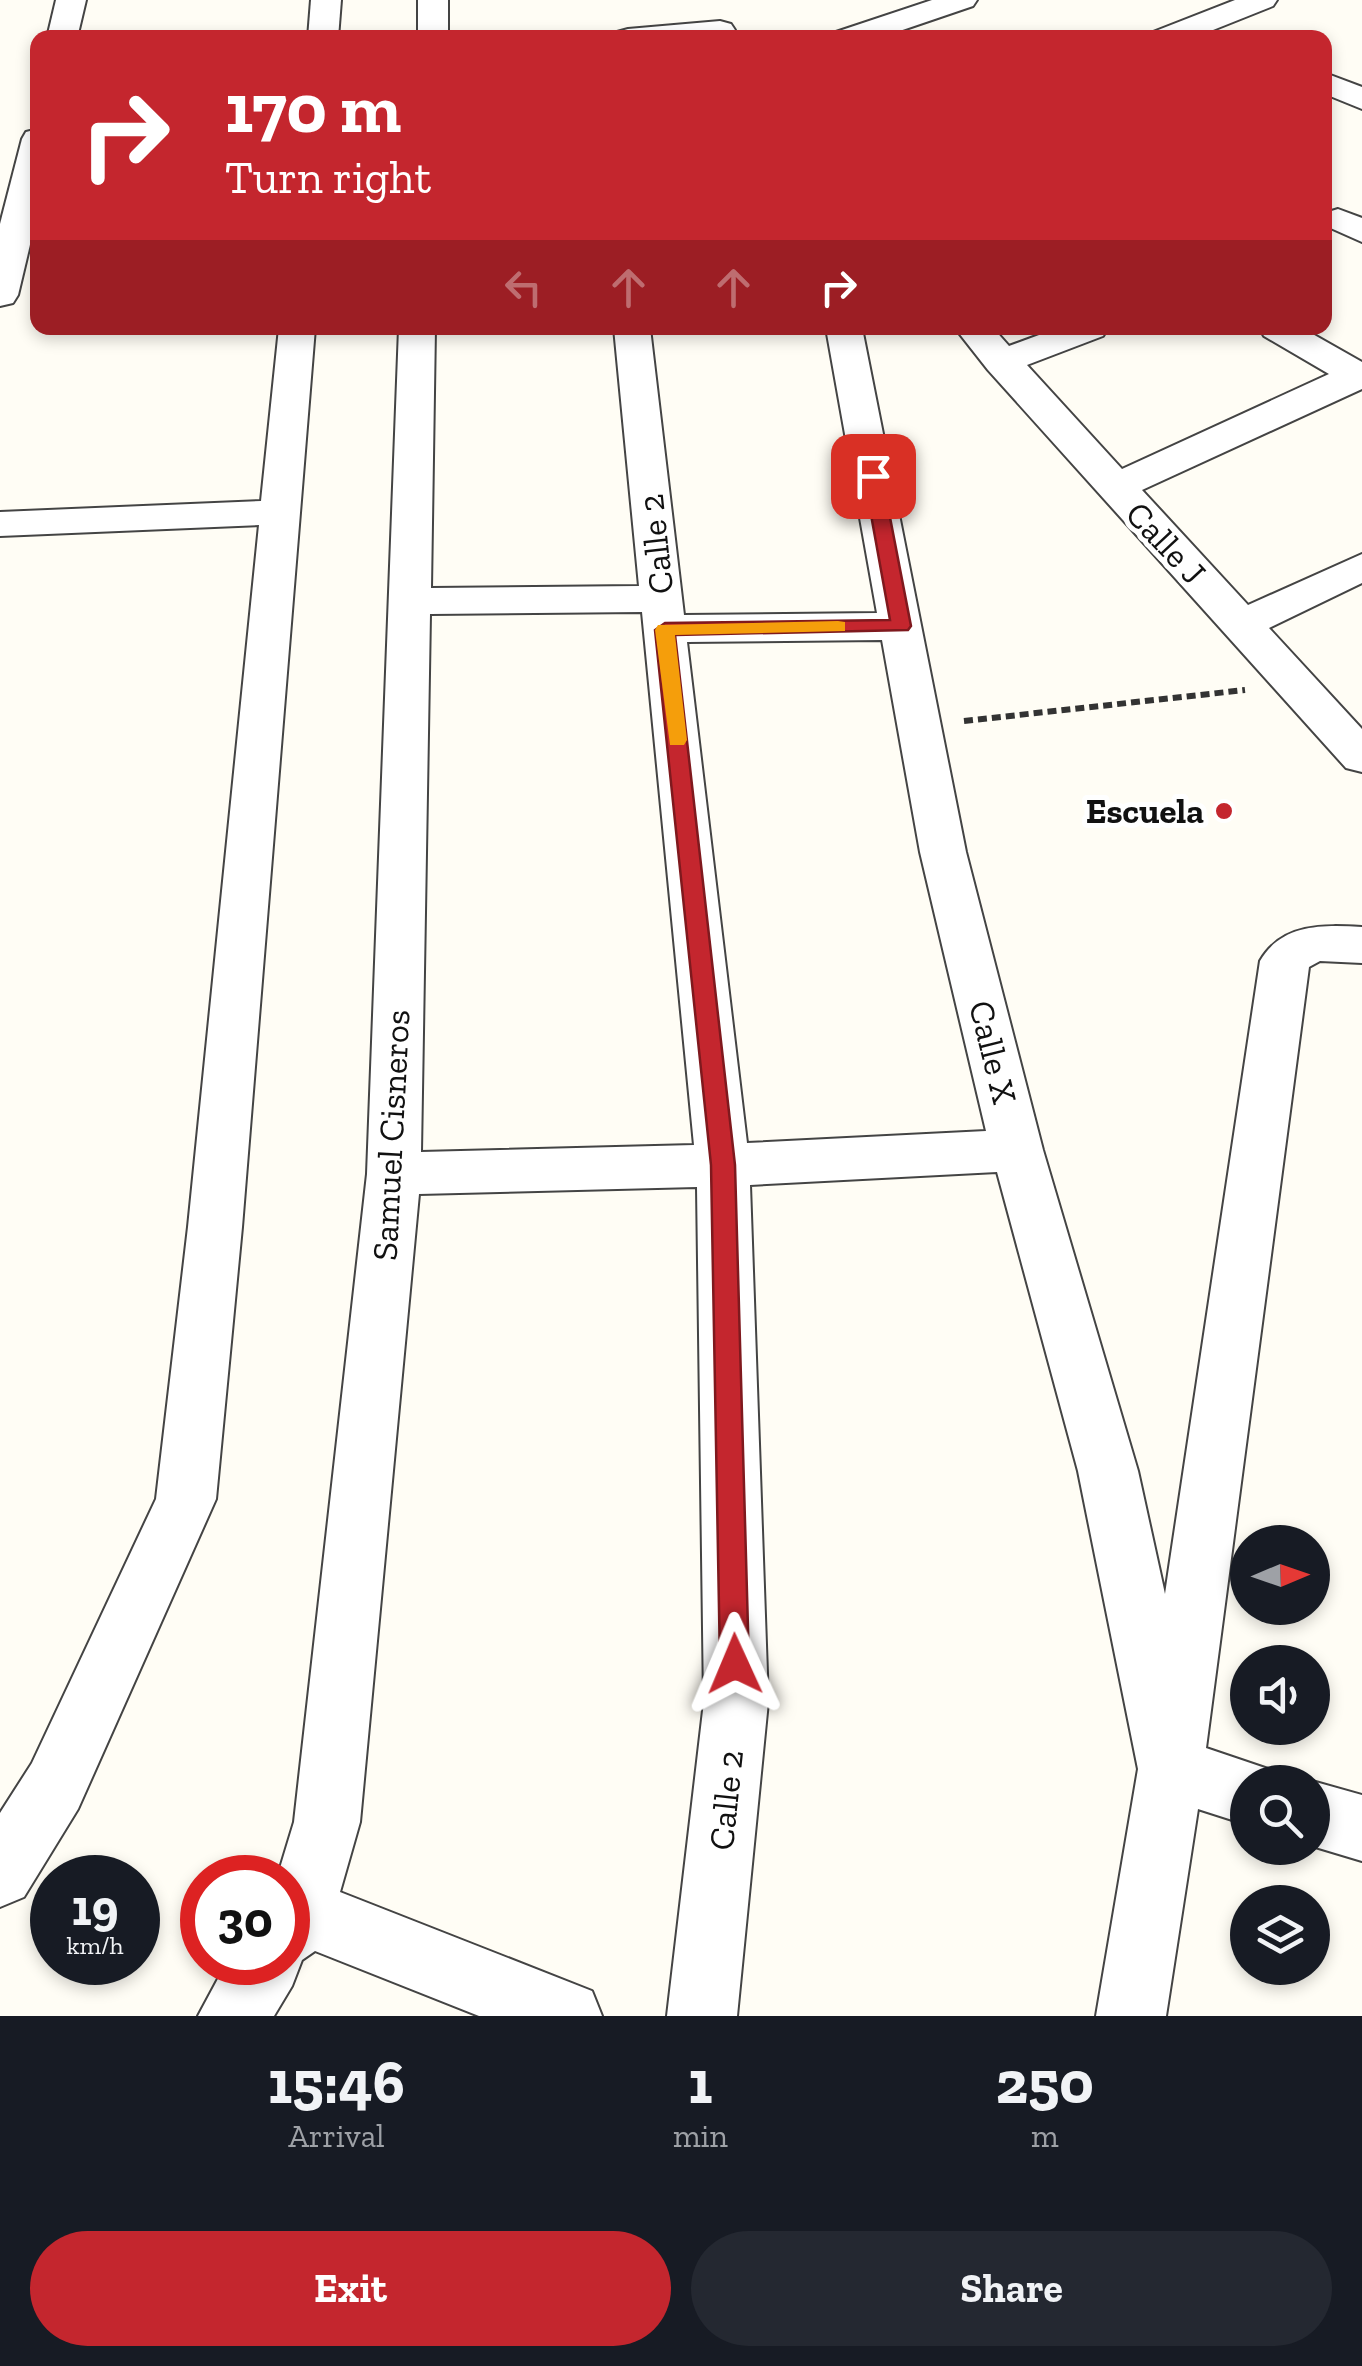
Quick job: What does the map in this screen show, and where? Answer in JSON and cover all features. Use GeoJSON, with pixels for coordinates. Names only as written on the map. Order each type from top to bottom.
{"type":"FeatureCollection","features":[{"type":"Feature","properties":{"kind":"street"},"geometry":{"type":"LineString","coordinates":[[64,30],[71,0]]}},
{"type":"Feature","properties":{"kind":"street"},"geometry":{"type":"LineString","coordinates":[[324,30],[326,0]]}},
{"type":"Feature","properties":{"kind":"street"},"geometry":{"type":"LineString","coordinates":[[433,30],[434,0]]}},
{"type":"Feature","properties":{"kind":"street"},"geometry":{"type":"LineString","coordinates":[[693,0],[720,30]]}},
{"type":"Feature","properties":{"kind":"street"},"geometry":{"type":"LineString","coordinates":[[871,30],[962,0]]}},
{"type":"Feature","properties":{"kind":"street"},"geometry":{"type":"LineString","coordinates":[[1168,23],[1204,24],[1262,0]]}},
{"type":"Feature","properties":{"kind":"street"},"geometry":{"type":"LineString","coordinates":[[1204,24],[1216,30]]}},
{"type":"Feature","properties":{"kind":"street"},"geometry":{"type":"LineString","coordinates":[[0,295],[30,172]]}},
{"type":"Feature","properties":{"kind":"street"},"geometry":{"type":"LineString","coordinates":[[0,1872],[56,1786],[186,1499],[217,1208],[296,335]]}},
{"type":"Feature","properties":{"kind":"street","name":"Samuel Cisneros"},"geometry":{"type":"LineString","coordinates":[[310,1868],[327,1822],[357,1562],[394,1174],[417,335]]}},
{"type":"Feature","properties":{"kind":"street","name":"Calle 2"},"geometry":{"type":"LineString","coordinates":[[633,335],[723,1165],[736,1702],[714,2014]]}},
{"type":"Feature","properties":{"kind":"street","name":"Calle X"},"geometry":{"type":"LineString","coordinates":[[845,335],[943,852],[1017,1150],[1108,1471],[1171,1770]]}},
{"type":"Feature","properties":{"kind":"street","name":"Calle J"},"geometry":{"type":"LineString","coordinates":[[979,335],[1362,757]]}},
{"type":"Feature","properties":{"kind":"street"},"geometry":{"type":"LineString","coordinates":[[1001,362],[1072,335]]}},
{"type":"Feature","properties":{"kind":"street"},"geometry":{"type":"LineString","coordinates":[[1289,335],[1359,376]]}},
{"type":"Feature","properties":{"kind":"street"},"geometry":{"type":"LineString","coordinates":[[1115,487],[1359,376]]}},
{"type":"Feature","properties":{"kind":"street"},"geometry":{"type":"LineString","coordinates":[[0,524],[280,512]]}},
{"type":"Feature","properties":{"kind":"street"},"geometry":{"type":"LineString","coordinates":[[1242,625],[1362,566]]}},
{"type":"Feature","properties":{"kind":"street"},"geometry":{"type":"LineString","coordinates":[[409,602],[901,626]]}},
{"type":"Feature","properties":{"kind":"street"},"geometry":{"type":"LineString","coordinates":[[1130,2016],[1171,1770],[1284,962],[1296,948],[1314,943],[1362,945]]}},
{"type":"Feature","properties":{"kind":"street"},"geometry":{"type":"LineString","coordinates":[[394,1174],[723,1165],[1017,1150]]}},
{"type":"Feature","properties":{"kind":"street"},"geometry":{"type":"LineString","coordinates":[[1171,1770],[1230,1788]]}},
{"type":"Feature","properties":{"kind":"street"},"geometry":{"type":"LineString","coordinates":[[1330,1818],[1362,1828]]}},
{"type":"Feature","properties":{"kind":"street"},"geometry":{"type":"LineString","coordinates":[[310,1942],[567,2016]]}},
{"type":"Feature","properties":{"kind":"street","name":"Samuel Cisneros"},"geometry":{"type":"LineString","coordinates":[[233,2016],[253,1985]]}},
{"type":"Feature","properties":{"kind":"path"},"geometry":{"type":"LineString","coordinates":[[920,726],[1296,684]]}},
{"type":"Feature","properties":{"kind":"slow traffic"},"geometry":{"type":"LineString","coordinates":[[677,740],[665,630],[838,627]]}},
{"type":"Feature","properties":{"kind":"place","name":"Escuela"},"geometry":{"type":"Point","coordinates":[1224,811]}},
{"type":"Feature","properties":{"kind":"route"},"geometry":{"type":"LineString","coordinates":[[735,1664],[723,1165],[665,630],[901,626],[873,476]]}}]}
